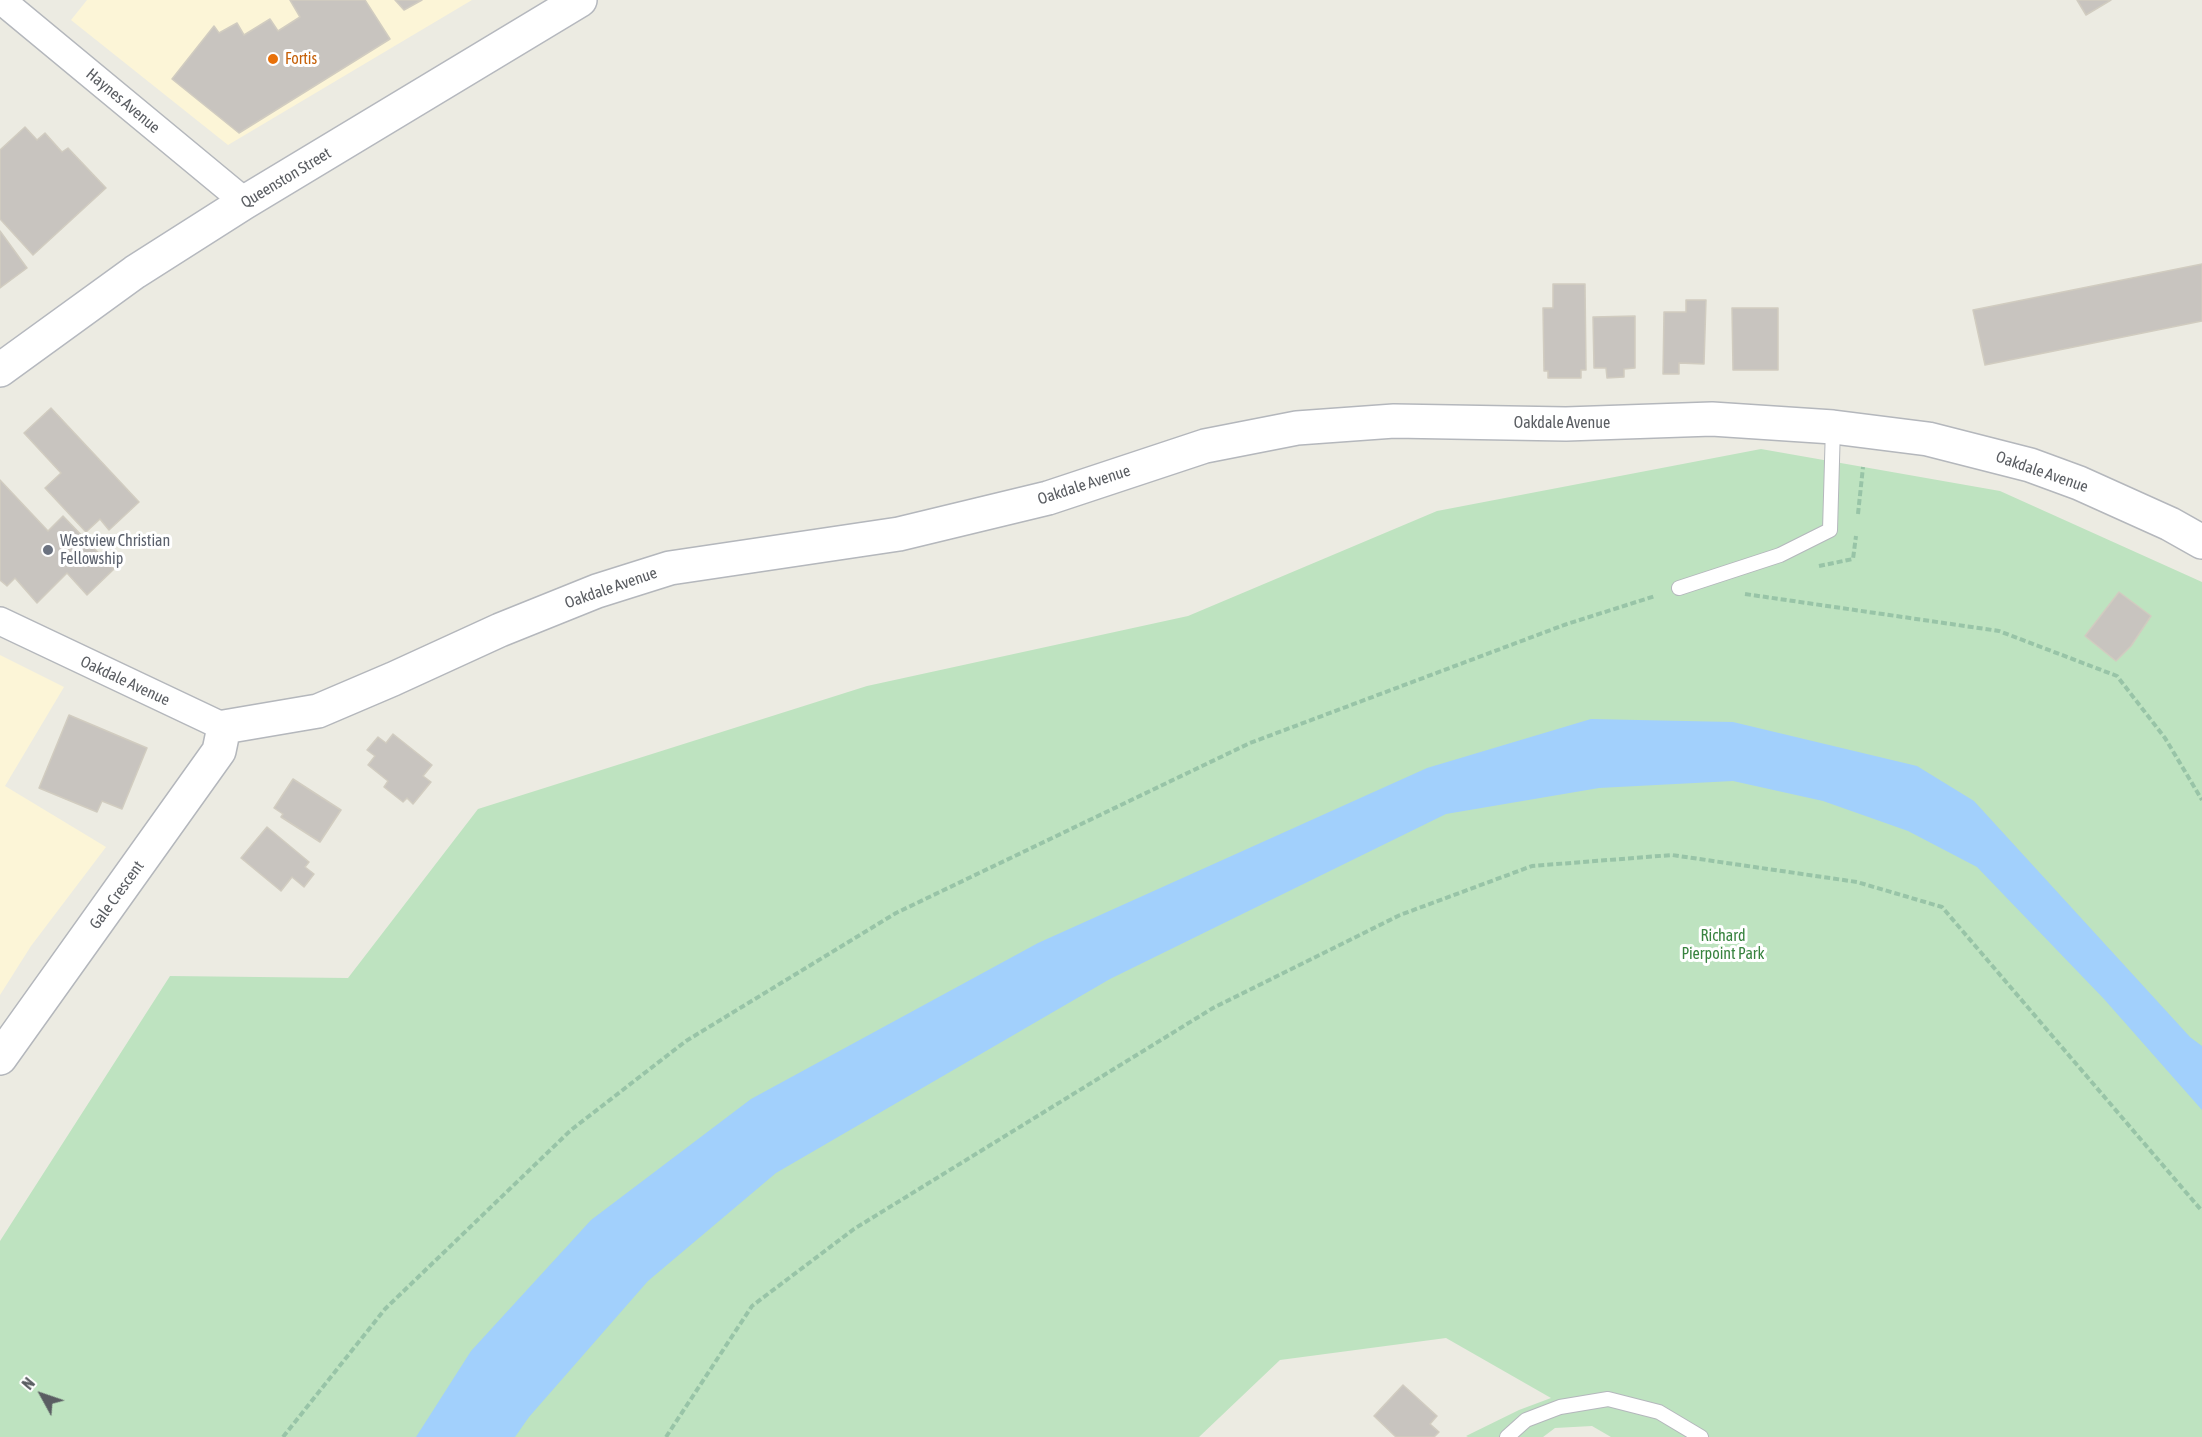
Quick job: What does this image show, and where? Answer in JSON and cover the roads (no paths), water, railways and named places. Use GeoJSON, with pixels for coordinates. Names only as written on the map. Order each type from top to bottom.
{"type":"FeatureCollection","features":[{"type":"Feature","properties":{"kind":"street","name":"Haynes Avenue"},"geometry":{"type":"LineString","coordinates":[[1,0],[246,202]]}},
{"type":"Feature","properties":{"kind":"street","name":"Queenston Street"},"geometry":{"type":"LineString","coordinates":[[0,370],[135,272],[246,202],[580,0]]}},
{"type":"Feature","properties":{"kind":"street","name":"Oakdale Avenue"},"geometry":{"type":"LineString","coordinates":[[0,621],[224,728],[318,711],[500,630],[597,591],[670,568],[899,534],[1048,498],[1205,446],[1297,428],[1394,421],[1566,424],[1712,419],[1833,427],[1928,439],[2030,465],[2079,483],[2170,524],[2202,542]]}},
{"type":"Feature","properties":{"kind":"street","name":"Gale Crescent"},"geometry":{"type":"LineString","coordinates":[[0,1058],[219,751],[224,728]]}},
{"type":"Feature","properties":{"kind":"lane"},"geometry":{"type":"LineString","coordinates":[[1679,588],[1780,555],[1830,530],[1833,427]]}},
{"type":"Feature","properties":{"kind":"lane"},"geometry":{"type":"LineString","coordinates":[[1507,1437],[1526,1420],[1560,1407],[1608,1399],[1659,1412],[1701,1437]]}},
{"type":"Feature","properties":{"kind":"water"},"geometry":{"type":"Polygon","coordinates":[[[1591,719],[1733,722],[1917,766],[1974,801],[2190,1037],[2202,1046],[2202,1110],[2104,999],[1977,867],[1908,831],[1823,801],[1733,781],[1599,788],[1446,814],[1110,979],[776,1173],[648,1281],[529,1417],[515,1437],[416,1437],[471,1351],[591,1220],[751,1099],[1038,943],[1427,768],[1591,719]]]}},
{"type":"Feature","properties":{"kind":"place","name":"Fortis"},"geometry":{"type":"Point","coordinates":[273,59]}},
{"type":"Feature","properties":{"kind":"place","name":"Westview Christian Fellowship"},"geometry":{"type":"Point","coordinates":[48,550]}},
{"type":"Feature","properties":{"kind":"park label","name":"Richard Pierpoint Park"},"geometry":{"type":"Point","coordinates":[1723,945]}}]}
